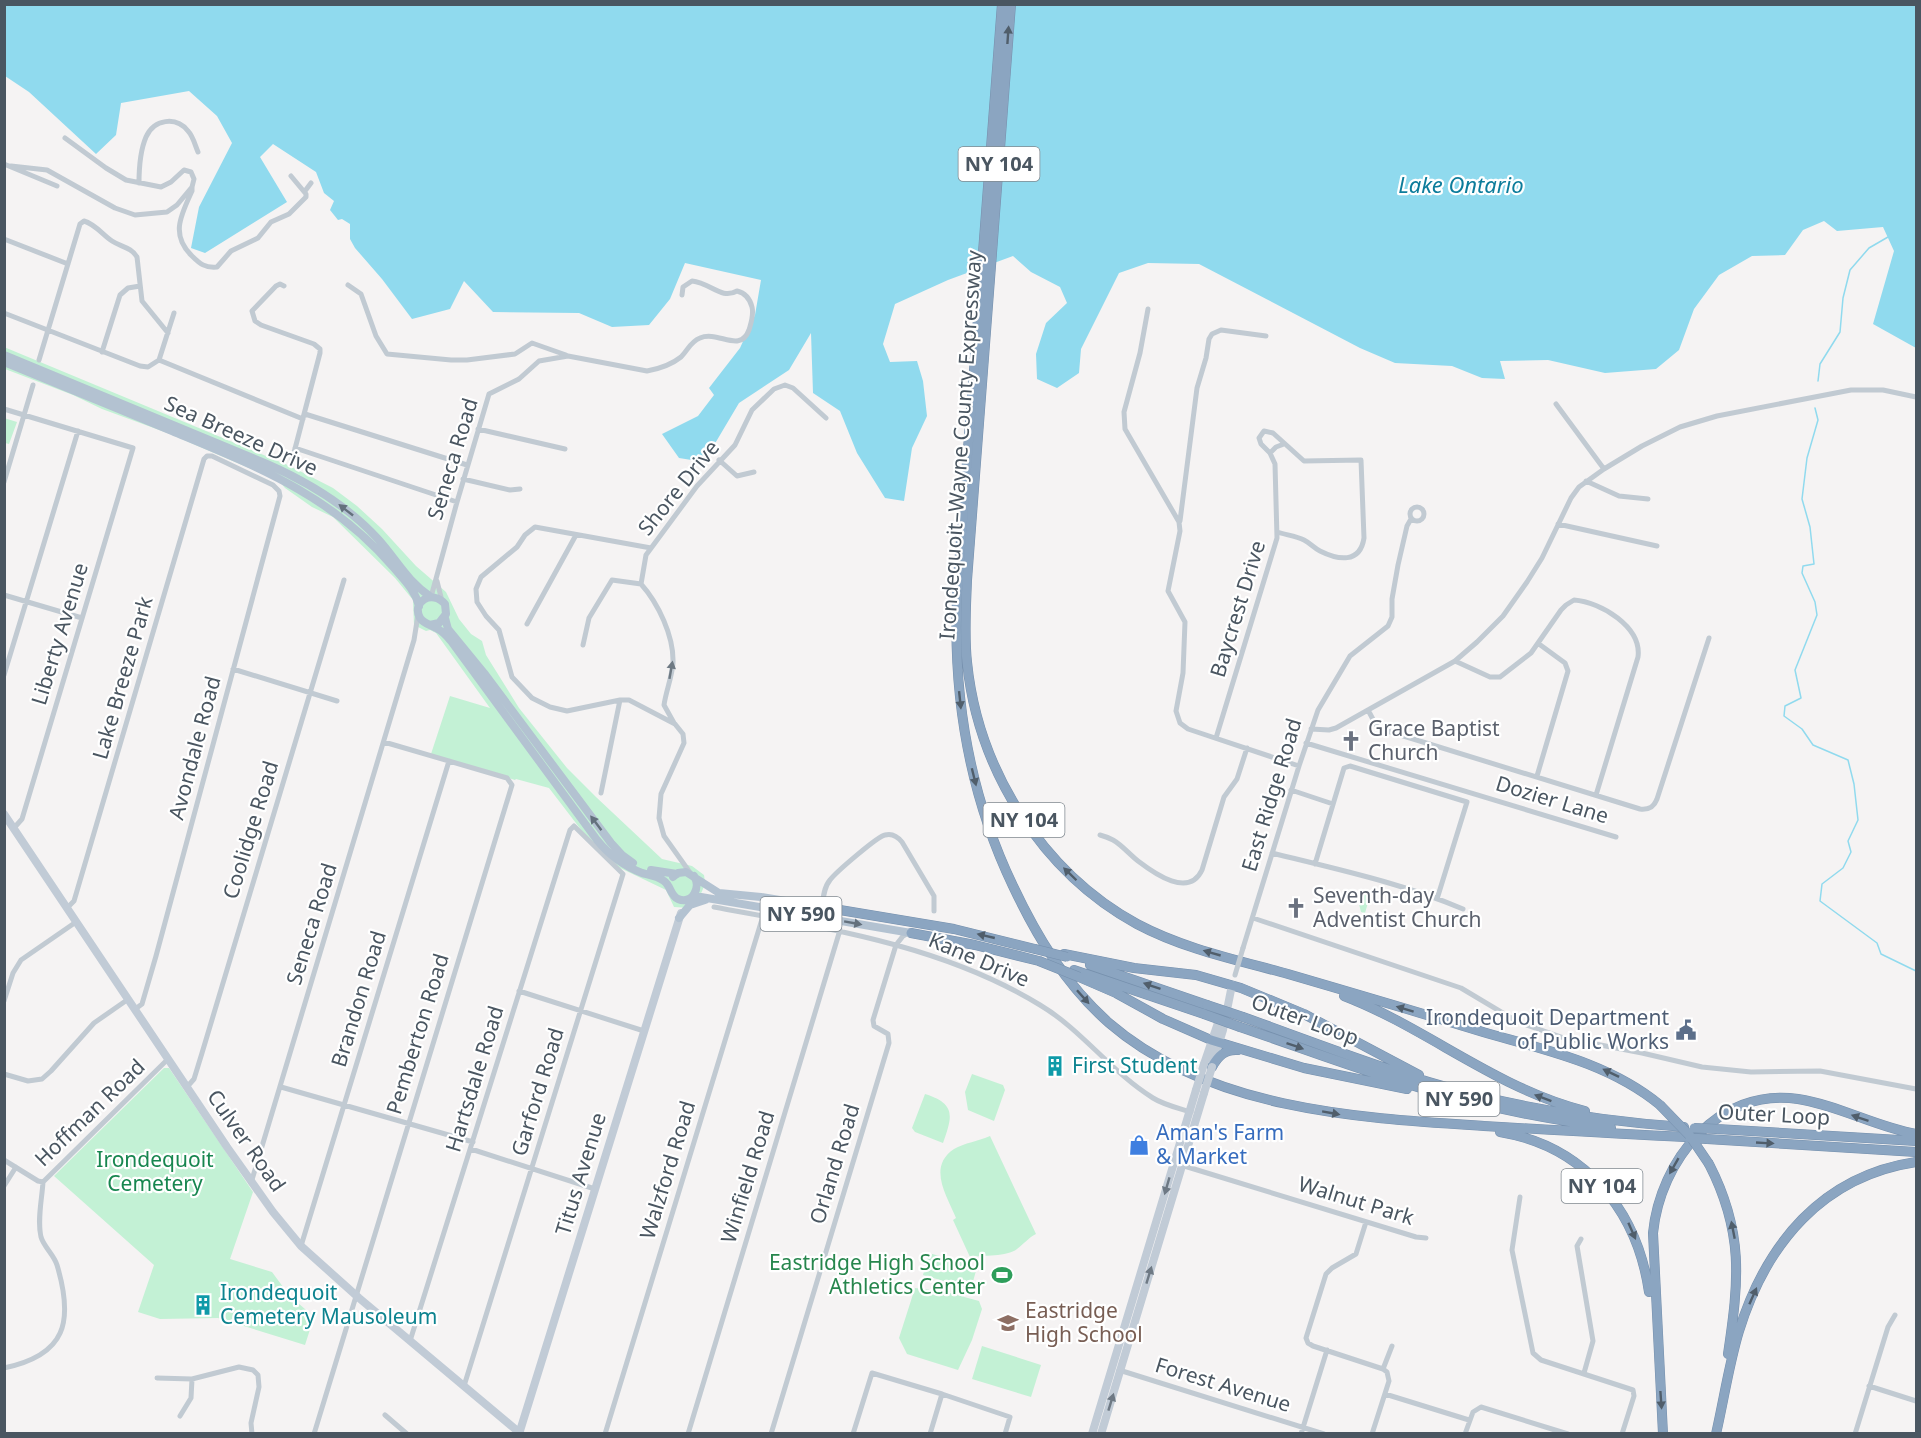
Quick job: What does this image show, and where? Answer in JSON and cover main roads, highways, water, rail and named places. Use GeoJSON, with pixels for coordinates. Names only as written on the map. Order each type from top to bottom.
{"type":"FeatureCollection","features":[{"type":"Feature","properties":{"kind":"highway","name":"NY 104"},"geometry":{"type":"LineString","coordinates":[[982,323],[1002,4]]}},
{"type":"Feature","properties":{"kind":"highway","name":"Irondequoit–Wayne County Expressway"},"geometry":{"type":"LineString","coordinates":[[1011,4],[958,588],[956,638],[963,719],[971,766],[987,822],[1008,877],[1062,973],[1090,1005],[1128,1038],[1164,1060],[1203,1078],[1275,1101],[1341,1115],[1425,1123]]}},
{"type":"Feature","properties":{"kind":"highway","name":"Irondequoit–Wayne County Expressway"},"geometry":{"type":"LineString","coordinates":[[982,323],[965,630],[973,701],[993,763],[1021,815],[1046,849],[1069,874],[1115,911],[1144,928],[1183,944],[1289,975]]}},
{"type":"Feature","properties":{"kind":"highway","name":"Outer Loop"},"geometry":{"type":"LineString","coordinates":[[822,907],[954,929],[1065,956],[1205,1010]]}},
{"type":"Feature","properties":{"kind":"highway","name":"NY 590"},"geometry":{"type":"LineString","coordinates":[[911,933],[1039,961],[1077,974]]}},
{"type":"Feature","properties":{"kind":"highway"},"geometry":{"type":"LineString","coordinates":[[1065,956],[1200,976],[1232,985],[1304,1014],[1398,1064],[1455,1090]]}},
{"type":"Feature","properties":{"kind":"highway","name":"Outer Loop"},"geometry":{"type":"LineString","coordinates":[[1077,974],[1205,1010],[1455,1090],[1545,1110],[1661,1126],[1917,1141]]}},
{"type":"Feature","properties":{"kind":"highway"},"geometry":{"type":"LineString","coordinates":[[1077,974],[1163,1019],[1215,1042],[1323,1073],[1474,1102]]}},
{"type":"Feature","properties":{"kind":"highway","name":"NY 104"},"geometry":{"type":"LineString","coordinates":[[1289,975],[1589,1063],[1627,1081],[1660,1105],[1690,1136],[1721,1189],[1736,1245],[1735,1304],[1716,1434]]}},
{"type":"Feature","properties":{"kind":"highway"},"geometry":{"type":"LineString","coordinates":[[1289,975],[1374,1008],[1498,1077],[1542,1098],[1599,1114],[1661,1126]]}},
{"type":"Feature","properties":{"kind":"highway","name":"Outer Loop"},"geometry":{"type":"LineString","coordinates":[[1242,1022],[1388,1078],[1474,1102],[1566,1121],[1707,1139],[1917,1152]]}},
{"type":"Feature","properties":{"kind":"highway"},"geometry":{"type":"LineString","coordinates":[[1208,1066],[1224,1052],[1243,1050]]}},
{"type":"Feature","properties":{"kind":"highway"},"geometry":{"type":"LineString","coordinates":[[1658,1366],[1652,1246],[1655,1216],[1663,1187],[1675,1164],[1689,1144],[1707,1126],[1725,1113],[1744,1104],[1786,1097],[1815,1102],[1878,1125],[1917,1134]]}},
{"type":"Feature","properties":{"kind":"highway","name":"NY 104"},"geometry":{"type":"LineString","coordinates":[[1425,1123],[1503,1132],[1527,1138],[1566,1156],[1598,1182],[1624,1215],[1640,1250],[1647,1279],[1658,1366],[1663,1434]]}},
{"type":"Feature","properties":{"kind":"highway"},"geometry":{"type":"LineString","coordinates":[[1425,1123],[1685,1137]]}},
{"type":"Feature","properties":{"kind":"highway"},"geometry":{"type":"LineString","coordinates":[[1716,1434],[1742,1323],[1761,1277],[1782,1242],[1810,1211],[1837,1191],[1874,1172],[1917,1162]]}},
{"type":"Feature","properties":{"kind":"main road","name":"Sea Breeze Drive"},"geometry":{"type":"LineString","coordinates":[[4,355],[303,481],[338,504],[361,523],[392,555],[411,581],[431,597]]}},
{"type":"Feature","properties":{"kind":"main road","name":"Sea Breeze Drive"},"geometry":{"type":"LineString","coordinates":[[4,362],[256,466],[297,487],[334,512],[374,547],[414,593],[419,609]]}},
{"type":"Feature","properties":{"kind":"main road"},"geometry":{"type":"LineString","coordinates":[[431,597],[442,601],[447,611],[445,618],[448,629],[616,850],[629,861],[644,868],[678,874],[686,872],[693,876],[697,881],[697,888],[690,898],[682,900],[663,880],[624,864],[601,845],[451,641],[440,630],[420,619],[419,609],[423,600],[431,597]]}},
{"type":"Feature","properties":{"kind":"main road"},"geometry":{"type":"LineString","coordinates":[[429,625],[439,623],[445,618]]}},
{"type":"Feature","properties":{"kind":"main road","name":"Culver Road"},"geometry":{"type":"LineString","coordinates":[[4,814],[251,1183],[301,1246],[356,1296],[520,1433]]}},
{"type":"Feature","properties":{"kind":"main road"},"geometry":{"type":"LineString","coordinates":[[672,892],[671,881],[678,874]]}},
{"type":"Feature","properties":{"kind":"main road","name":"Outer Loop"},"geometry":{"type":"LineString","coordinates":[[693,876],[714,891],[721,893],[822,907]]}},
{"type":"Feature","properties":{"kind":"main road","name":"Titus Avenue"},"geometry":{"type":"LineString","coordinates":[[672,892],[678,909],[678,921]]}},
{"type":"Feature","properties":{"kind":"main road","name":"Titus Avenue"},"geometry":{"type":"LineString","coordinates":[[520,1433],[678,921],[690,898]]}},
{"type":"Feature","properties":{"kind":"main road","name":"NY 590"},"geometry":{"type":"LineString","coordinates":[[690,898],[715,904],[911,933]]}},
{"type":"Feature","properties":{"kind":"main road"},"geometry":{"type":"LineString","coordinates":[[678,921],[692,904],[704,900],[715,904]]}},
{"type":"Feature","properties":{"kind":"main road","name":"East Ridge Road"},"geometry":{"type":"LineString","coordinates":[[1178,1164],[1198,1114],[1208,1066],[1232,985]]}},
{"type":"Feature","properties":{"kind":"main road","name":"East Ridge Road"},"geometry":{"type":"LineString","coordinates":[[1101,1434],[1116,1370],[1178,1164],[1189,1112],[1196,1090],[1208,1066]]}},
{"type":"Feature","properties":{"kind":"main road","name":"East Ridge Road"},"geometry":{"type":"LineString","coordinates":[[1092,1434],[1116,1370]]}},
{"type":"Feature","properties":{"kind":"water","name":"Lake Ontario"},"geometry":{"type":"Polygon","coordinates":[[[4,5],[1916,5],[1916,348],[1873,324],[1894,251],[1883,227],[1837,231],[1824,221],[1803,230],[1785,255],[1752,256],[1719,275],[1694,309],[1679,350],[1656,369],[1605,373],[1548,360],[1500,361],[1505,379],[1482,378],[1452,366],[1395,363],[1360,348],[1199,264],[1148,263],[1119,273],[1081,349],[1079,373],[1057,388],[1037,379],[1036,354],[1046,323],[1067,303],[1060,287],[1031,272],[1013,256],[948,280],[895,304],[883,344],[890,362],[917,361],[923,381],[927,416],[912,448],[904,501],[885,498],[857,453],[840,411],[813,393],[811,333],[789,370],[739,403],[704,462],[679,458],[662,434],[698,416],[714,395],[709,388],[740,348],[755,315],[761,280],[685,263],[670,299],[649,325],[612,327],[579,313],[493,312],[464,281],[450,309],[412,319],[355,248],[350,239],[350,224],[342,219],[338,220],[330,210],[334,201],[324,193],[316,172],[273,144],[260,157],[287,202],[205,253],[191,248],[199,207],[232,143],[217,116],[189,91],[121,103],[116,135],[96,154],[29,92],[5,76],[4,5]]]}},
{"type":"Feature","properties":{"kind":"waterway"},"geometry":{"type":"LineString","coordinates":[[1818,381],[1820,364],[1840,332],[1843,298],[1850,270],[1869,248],[1888,237]]}},
{"type":"Feature","properties":{"kind":"waterway"},"geometry":{"type":"LineString","coordinates":[[1815,408],[1818,420],[1807,458],[1802,499],[1810,527],[1814,564],[1803,566],[1802,573],[1815,602],[1817,615],[1795,670],[1801,698],[1785,706],[1784,716],[1802,729],[1813,745],[1848,760],[1854,784],[1858,820],[1848,841],[1851,852],[1843,868],[1822,884],[1820,901],[1877,943],[1881,954],[1916,971]]}},
{"type":"Feature","properties":{"kind":"place","name":"Grace Baptist Church"},"geometry":{"type":"Point","coordinates":[1351,741]}},
{"type":"Feature","properties":{"kind":"place","name":"Seventh-day Adventist Church"},"geometry":{"type":"Point","coordinates":[1296,908]}},
{"type":"Feature","properties":{"kind":"place","name":"Irondequoit Department of Public Works"},"geometry":{"type":"Point","coordinates":[1686,1030]}},
{"type":"Feature","properties":{"kind":"place","name":"First Student"},"geometry":{"type":"Point","coordinates":[1055,1066]}},
{"type":"Feature","properties":{"kind":"place","name":"Aman's Farm & Market"},"geometry":{"type":"Point","coordinates":[1139,1145]}},
{"type":"Feature","properties":{"kind":"place","name":"Eastridge High School Athletics Center"},"geometry":{"type":"Point","coordinates":[1002,1275]}},
{"type":"Feature","properties":{"kind":"place","name":"Irondequoit Cemetery Mausoleum"},"geometry":{"type":"Point","coordinates":[203,1305]}},
{"type":"Feature","properties":{"kind":"place","name":"Eastridge High School"},"geometry":{"type":"Point","coordinates":[1008,1323]}},
{"type":"Feature","properties":{"kind":"park label","name":"Irondequoit Cemetery"},"geometry":{"type":"Point","coordinates":[155,1172]}}]}
